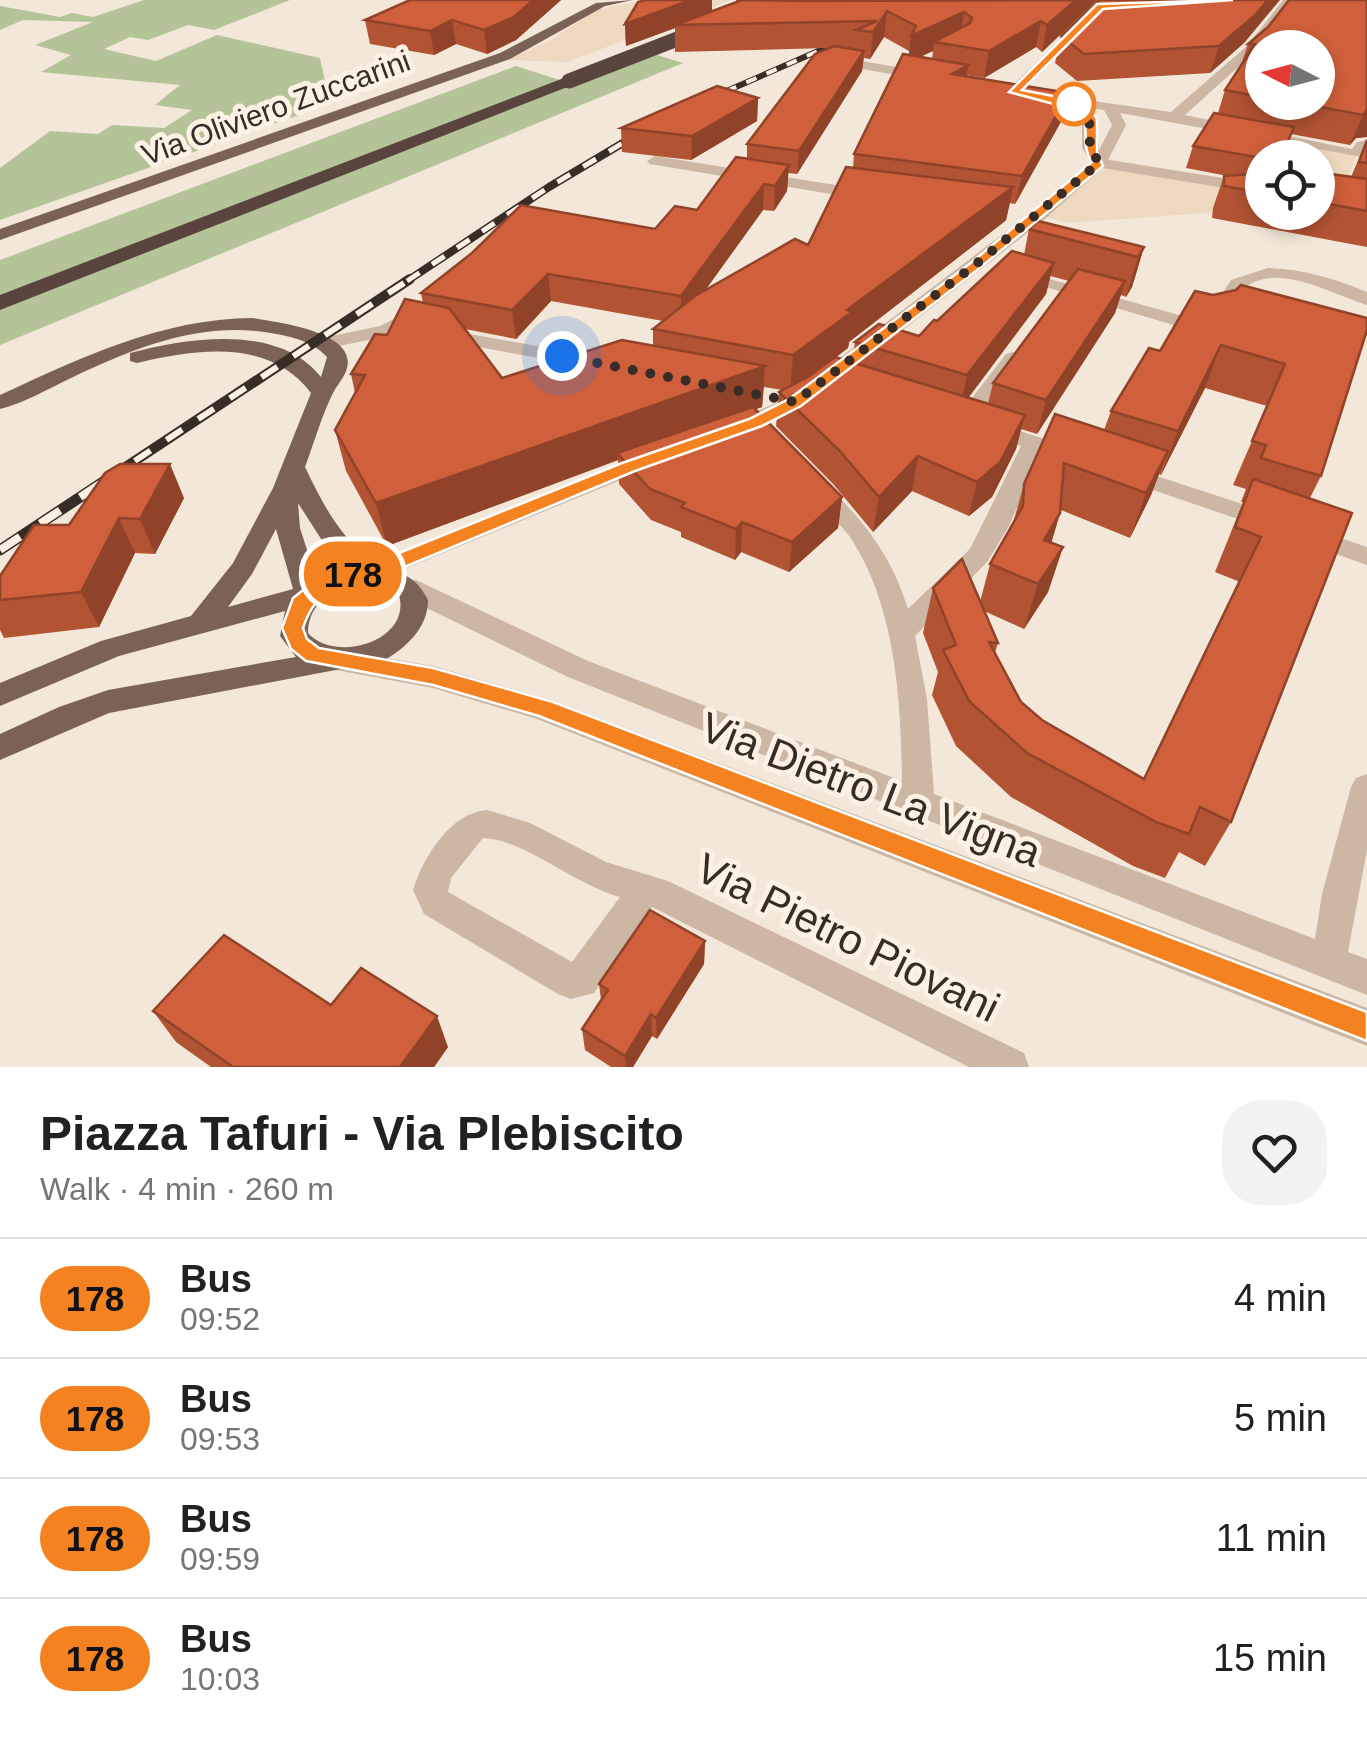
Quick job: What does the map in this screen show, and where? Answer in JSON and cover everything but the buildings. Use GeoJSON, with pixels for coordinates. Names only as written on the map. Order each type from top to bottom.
{"type":"FeatureCollection","features":[{"type":"Feature","properties":{"kind":"highway"},"geometry":{"type":"LineString","coordinates":[[0,303],[750,0]]}},
{"type":"Feature","properties":{"kind":"highway"},"geometry":{"type":"LineString","coordinates":[[0,286],[778,0]]}},
{"type":"Feature","properties":{"kind":"main road","name":"Via Oliviero Zuccarini"},"geometry":{"type":"LineString","coordinates":[[38,221],[505,56],[543,38],[566,11],[626,0]]}},
{"type":"Feature","properties":{"kind":"main road"},"geometry":{"type":"LineString","coordinates":[[0,404],[147,337],[208,325],[278,327],[324,343],[337,357],[337,368],[322,393],[289,478],[244,568],[201,623]]}},
{"type":"Feature","properties":{"kind":"main road"},"geometry":{"type":"LineString","coordinates":[[64,375],[174,348],[227,346],[282,358],[314,378],[322,393]]}},
{"type":"Feature","properties":{"kind":"main road"},"geometry":{"type":"LineString","coordinates":[[289,478],[324,527],[355,562],[371,573]]}},
{"type":"Feature","properties":{"kind":"main road"},"geometry":{"type":"LineString","coordinates":[[289,478],[288,528],[308,595],[292,620],[294,636],[304,650],[335,660]]}},
{"type":"Feature","properties":{"kind":"main road"},"geometry":{"type":"LineString","coordinates":[[0,696],[111,648],[308,595],[328,581],[371,573],[392,577],[407,586],[415,609],[403,634],[373,654],[108,702],[69,715],[0,748]]}},
{"type":"Feature","properties":{"kind":"street"},"geometry":{"type":"LineString","coordinates":[[1174,117],[1252,48],[1290,0],[1307,2]]}},
{"type":"Feature","properties":{"kind":"street"},"geometry":{"type":"LineString","coordinates":[[1014,92],[1108,4]]}},
{"type":"Feature","properties":{"kind":"street"},"geometry":{"type":"LineString","coordinates":[[827,60],[942,79]]}},
{"type":"Feature","properties":{"kind":"street"},"geometry":{"type":"LineString","coordinates":[[906,73],[923,64]]}},
{"type":"Feature","properties":{"kind":"street"},"geometry":{"type":"LineString","coordinates":[[996,88],[1276,138],[1363,148]]}},
{"type":"Feature","properties":{"kind":"street"},"geometry":{"type":"LineString","coordinates":[[1070,102],[1089,114],[1090,148],[1099,163],[1245,186]]}},
{"type":"Feature","properties":{"kind":"street"},"geometry":{"type":"LineString","coordinates":[[719,435],[762,429],[1039,215],[1099,163],[1119,125],[1111,110]]}},
{"type":"Feature","properties":{"kind":"street"},"geometry":{"type":"LineString","coordinates":[[655,162],[883,197]]}},
{"type":"Feature","properties":{"kind":"street"},"geometry":{"type":"LineString","coordinates":[[1008,212],[1039,215]]}},
{"type":"Feature","properties":{"kind":"street"},"geometry":{"type":"LineString","coordinates":[[0,231],[38,221]]}},
{"type":"Feature","properties":{"kind":"street"},"geometry":{"type":"LineString","coordinates":[[976,264],[1058,297],[1184,323],[1213,323],[1230,291],[1256,277],[1303,278],[1367,298]]}},
{"type":"Feature","properties":{"kind":"street"},"geometry":{"type":"LineString","coordinates":[[337,368],[427,305]]}},
{"type":"Feature","properties":{"kind":"street"},"geometry":{"type":"LineString","coordinates":[[324,343],[393,329],[620,368]]}},
{"type":"Feature","properties":{"kind":"street"},"geometry":{"type":"LineString","coordinates":[[1030,335],[958,418],[1367,556]]}},
{"type":"Feature","properties":{"kind":"street"},"geometry":{"type":"LineString","coordinates":[[828,378],[856,386]]}},
{"type":"Feature","properties":{"kind":"street"},"geometry":{"type":"LineString","coordinates":[[756,395],[795,402]]}},
{"type":"Feature","properties":{"kind":"street"},"geometry":{"type":"LineString","coordinates":[[903,631],[980,554],[997,526],[1034,442]]}},
{"type":"Feature","properties":{"kind":"street"},"geometry":{"type":"LineString","coordinates":[[371,573],[665,454]]}},
{"type":"Feature","properties":{"kind":"street"},"geometry":{"type":"LineString","coordinates":[[794,464],[859,532],[877,564],[903,631],[918,756],[918,802]]}},
{"type":"Feature","properties":{"kind":"street","name":"Via Dietro La Vigna"},"geometry":{"type":"LineString","coordinates":[[407,586],[578,669],[1367,977]]}},
{"type":"Feature","properties":{"kind":"street","name":"Via Dietro La Vigna"},"geometry":{"type":"LineString","coordinates":[[335,660],[433,676],[544,708],[1367,1027]]}},
{"type":"Feature","properties":{"kind":"street"},"geometry":{"type":"LineString","coordinates":[[1329,962],[1340,894],[1367,787]]}},
{"type":"Feature","properties":{"kind":"street","name":"Via Pietro Piovani"},"geometry":{"type":"LineString","coordinates":[[646,888],[581,980],[571,982],[436,902],[430,890],[436,870],[474,824],[490,822],[594,873],[646,888],[1010,1067]]}},
{"type":"Feature","properties":{"kind":"green space"},"geometry":{"type":"Polygon","coordinates":[[[144,0],[290,0],[214,30],[188,25],[148,40],[130,37],[104,49],[156,61],[217,35],[320,58],[330,104],[0,220],[0,168],[50,131],[98,134],[112,125],[164,128],[192,110],[155,105],[180,85],[41,72],[71,55],[35,45],[93,22],[23,20],[0,30],[0,6],[60,17],[72,13],[93,17],[144,0]]]}},
{"type":"Feature","properties":{"kind":"green space"},"geometry":{"type":"Polygon","coordinates":[[[657,55],[683,63],[0,345],[0,260],[516,66],[575,85],[657,55]]]}},
{"type":"Feature","properties":{"kind":"shaded area"},"geometry":{"type":"Polygon","coordinates":[[[646,0],[731,0],[567,62],[507,60],[546,43],[596,10],[646,0]]]}},
{"type":"Feature","properties":{"kind":"shaded area"},"geometry":{"type":"Polygon","coordinates":[[[1335,149],[1357,154],[1335,205],[1335,149]]]}},
{"type":"Feature","properties":{"kind":"shaded area"},"geometry":{"type":"Polygon","coordinates":[[[1102,158],[1245,182],[1245,210],[1066,223],[1039,215],[1102,158]]]}},
{"type":"Feature","properties":{"kind":"railway"},"geometry":{"type":"LineString","coordinates":[[706,100],[848,38]]}},
{"type":"Feature","properties":{"kind":"railway"},"geometry":{"type":"LineString","coordinates":[[407,281],[549,187],[643,131]]}},
{"type":"Feature","properties":{"kind":"railway"},"geometry":{"type":"LineString","coordinates":[[103,482],[410,279]]}},
{"type":"Feature","properties":{"kind":"railway"},"geometry":{"type":"LineString","coordinates":[[0,550],[106,480]]}},
{"type":"Feature","properties":{"kind":"bus line","name":"178"},"geometry":{"type":"LineString","coordinates":[[1228,0],[1100,6],[1014,92],[1070,102],[1084,109],[1091,119],[1091,152],[1099,163],[1039,215],[795,402],[756,422],[629,467],[371,573],[349,574],[328,581],[300,603],[292,628],[298,644],[314,655],[433,676],[544,708],[1367,1027]]}},
{"type":"Feature","properties":{"kind":"route"},"geometry":{"type":"LineString","coordinates":[[562,356],[795,402],[1039,215],[1099,163],[1090,148],[1089,114],[1070,102],[1074,104]]}}]}
